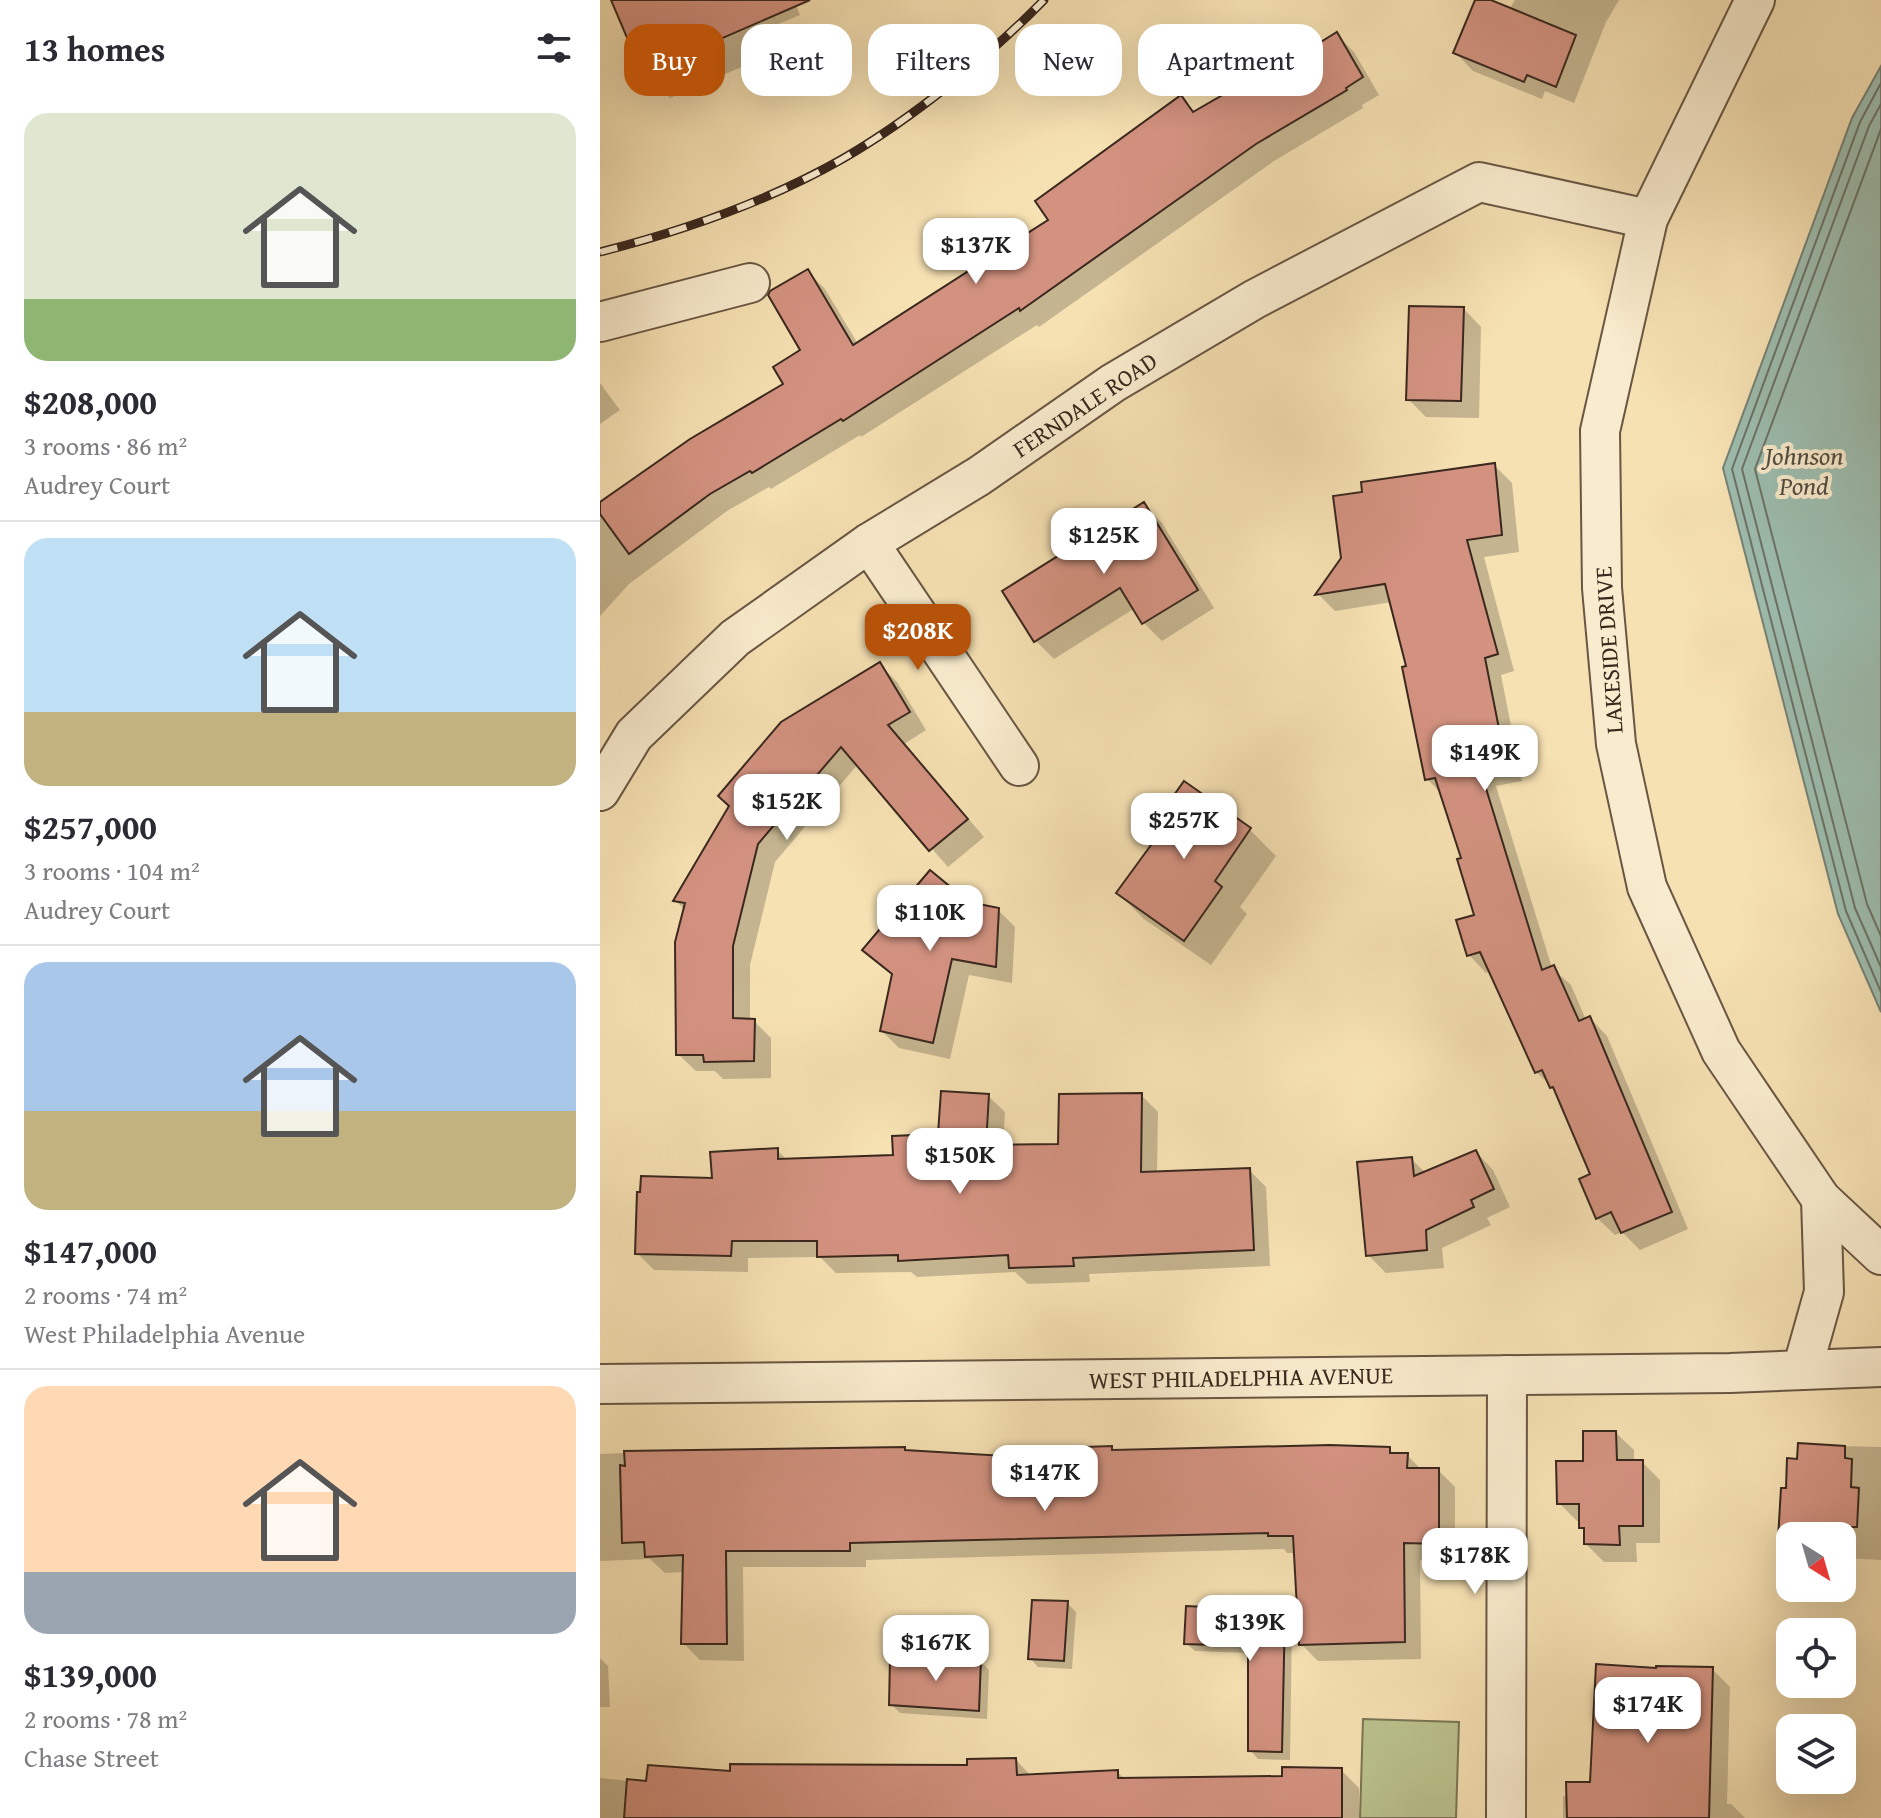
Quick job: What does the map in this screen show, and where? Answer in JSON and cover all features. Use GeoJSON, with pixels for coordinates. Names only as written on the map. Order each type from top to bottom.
{"type":"FeatureCollection","features":[{"type":"Feature","properties":{"kind":"street","name":"LAKESIDE DRIVE"},"geometry":{"type":"LineString","coordinates":[[1755,0],[1648,219],[1600,431],[1602,588],[1616,744],[1647,887],[1721,1051],[1821,1199],[1881,1255]]}},
{"type":"Feature","properties":{"kind":"street","name":"FERNDALE ROAD"},"geometry":{"type":"LineString","coordinates":[[600,791],[634,735],[735,638],[869,543],[979,476],[1113,383],[1255,299],[1479,182],[1648,219]]}},
{"type":"Feature","properties":{"kind":"street"},"geometry":{"type":"LineString","coordinates":[[600,322],[750,283]]}},
{"type":"Feature","properties":{"kind":"street"},"geometry":{"type":"LineString","coordinates":[[869,543],[1019,766]]}},
{"type":"Feature","properties":{"kind":"street"},"geometry":{"type":"LineString","coordinates":[[1802,1370],[1824,1292],[1821,1199]]}},
{"type":"Feature","properties":{"kind":"street","name":"WEST PHILADELPHIA AVENUE"},"geometry":{"type":"LineString","coordinates":[[600,1384],[1507,1375],[1881,1367]]}},
{"type":"Feature","properties":{"kind":"street"},"geometry":{"type":"LineString","coordinates":[[1506,1818],[1507,1375]]}},
{"type":"Feature","properties":{"kind":"green space"},"geometry":{"type":"Polygon","coordinates":[[[1363,1719],[1459,1722],[1456,1818],[1360,1818],[1363,1719]]]}},
{"type":"Feature","properties":{"kind":"water","name":"Johnson Pond"},"geometry":{"type":"Polygon","coordinates":[[[1881,66],[1881,1012],[1838,914],[1723,468],[1852,118],[1881,66]]]}},
{"type":"Feature","properties":{"kind":"building"},"geometry":{"type":"Polygon","coordinates":[[[611,0],[810,0],[755,24],[741,24],[741,30],[725,37],[725,24],[624,24],[624,31],[611,0]]]}},
{"type":"Feature","properties":{"kind":"building"},"geometry":{"type":"Polygon","coordinates":[[[1475,0],[1491,0],[1576,35],[1556,87],[1527,75],[1524,82],[1453,53],[1475,0]]]}},
{"type":"Feature","properties":{"kind":"building"},"geometry":{"type":"Polygon","coordinates":[[[1337,32],[1363,77],[1347,90],[1256,144],[1020,311],[1019,308],[843,421],[841,419],[752,473],[750,471],[710,494],[629,554],[600,514],[600,502],[690,439],[783,384],[773,367],[800,350],[768,295],[770,291],[808,269],[853,345],[1048,220],[1035,201],[1180,96],[1193,112],[1221,96],[1323,96],[1323,41],[1337,32]]]}},
{"type":"Feature","properties":{"kind":"building"},"geometry":{"type":"Polygon","coordinates":[[[1409,306],[1464,307],[1461,401],[1406,400],[1409,306]]]}},
{"type":"Feature","properties":{"kind":"building"},"geometry":{"type":"Polygon","coordinates":[[[1495,463],[1502,535],[1467,540],[1498,654],[1485,658],[1506,764],[1480,769],[1542,970],[1554,965],[1579,1021],[1590,1016],[1672,1212],[1621,1233],[1611,1212],[1596,1219],[1579,1179],[1590,1174],[1553,1087],[1550,1088],[1542,1070],[1535,1073],[1480,952],[1467,956],[1456,920],[1474,915],[1457,859],[1461,858],[1435,778],[1425,780],[1402,667],[1406,666],[1385,584],[1315,595],[1341,558],[1333,496],[1362,492],[1361,482],[1495,463]]]}},
{"type":"Feature","properties":{"kind":"building"},"geometry":{"type":"Polygon","coordinates":[[[1144,502],[1198,590],[1142,624],[1120,588],[1034,642],[1002,591],[1144,502]]]}},
{"type":"Feature","properties":{"kind":"building"},"geometry":{"type":"Polygon","coordinates":[[[880,662],[910,712],[888,725],[968,819],[929,851],[841,747],[758,844],[733,946],[733,1018],[755,1019],[754,1061],[704,1062],[703,1055],[676,1055],[675,942],[685,903],[673,901],[729,806],[718,796],[781,722],[880,662]]]}},
{"type":"Feature","properties":{"kind":"building"},"geometry":{"type":"Polygon","coordinates":[[[1184,781],[1251,828],[1215,881],[1222,887],[1184,941],[1116,893],[1151,845],[1143,839],[1184,781]]]}},
{"type":"Feature","properties":{"kind":"building"},"geometry":{"type":"Polygon","coordinates":[[[930,870],[969,902],[999,908],[996,967],[952,959],[933,1043],[880,1031],[892,974],[862,950],[930,870]]]}},
{"type":"Feature","properties":{"kind":"building"},"geometry":{"type":"Polygon","coordinates":[[[941,1091],[989,1094],[986,1145],[1058,1144],[1059,1094],[1142,1093],[1141,1172],[1250,1168],[1254,1250],[1073,1258],[1074,1266],[1009,1268],[1008,1255],[898,1261],[898,1255],[817,1257],[817,1241],[732,1241],[731,1256],[635,1254],[637,1192],[640,1192],[641,1176],[712,1178],[710,1152],[778,1148],[778,1159],[893,1155],[892,1136],[938,1134],[941,1091]]]}},
{"type":"Feature","properties":{"kind":"building"},"geometry":{"type":"Polygon","coordinates":[[[1476,1150],[1494,1189],[1471,1200],[1474,1207],[1426,1230],[1427,1250],[1366,1256],[1357,1162],[1412,1157],[1414,1176],[1476,1150]]]}},
{"type":"Feature","properties":{"kind":"building"},"geometry":{"type":"Polygon","coordinates":[[[1583,1431],[1616,1431],[1617,1460],[1643,1460],[1643,1526],[1619,1526],[1620,1545],[1584,1544],[1584,1528],[1579,1528],[1579,1504],[1557,1504],[1556,1461],[1583,1461],[1583,1431]]]}},
{"type":"Feature","properties":{"kind":"building"},"geometry":{"type":"Polygon","coordinates":[[[1798,1443],[1845,1446],[1845,1458],[1852,1459],[1851,1487],[1859,1488],[1857,1527],[1856,1522],[1779,1522],[1781,1488],[1786,1488],[1787,1458],[1797,1459],[1798,1443]]]}},
{"type":"Feature","properties":{"kind":"building"},"geometry":{"type":"Polygon","coordinates":[[[1330,1445],[1390,1447],[1390,1453],[1408,1453],[1407,1468],[1439,1468],[1439,1544],[1404,1543],[1405,1642],[1299,1645],[1293,1536],[1268,1536],[1268,1533],[850,1543],[850,1551],[726,1551],[727,1644],[681,1644],[683,1555],[645,1557],[644,1542],[622,1543],[620,1465],[625,1466],[624,1451],[905,1447],[905,1450],[1056,1459],[1055,1448],[1112,1446],[1112,1450],[1330,1445]]]}},
{"type":"Feature","properties":{"kind":"building"},"geometry":{"type":"Polygon","coordinates":[[[1032,1600],[1068,1601],[1064,1661],[1028,1659],[1032,1600]]]}},
{"type":"Feature","properties":{"kind":"building"},"geometry":{"type":"Polygon","coordinates":[[[1186,1606],[1285,1611],[1282,1752],[1248,1751],[1248,1646],[1184,1644],[1186,1606]]]}},
{"type":"Feature","properties":{"kind":"building"},"geometry":{"type":"Polygon","coordinates":[[[890,1659],[981,1659],[979,1711],[889,1705],[890,1659]]]}},
{"type":"Feature","properties":{"kind":"building"},"geometry":{"type":"Polygon","coordinates":[[[1596,1664],[1656,1668],[1713,1667],[1709,1818],[1567,1818],[1566,1782],[1590,1782],[1596,1664]]]}},
{"type":"Feature","properties":{"kind":"building"},"geometry":{"type":"Polygon","coordinates":[[[1016,1758],[1017,1775],[1118,1770],[1118,1778],[1282,1776],[1282,1767],[1342,1768],[1342,1818],[624,1818],[627,1779],[646,1781],[648,1765],[730,1771],[730,1764],[967,1765],[967,1759],[1016,1758]]]}},
{"type":"Feature","properties":{"kind":"railway"},"geometry":{"type":"LineString","coordinates":[[600,252],[725,213],[786,188],[844,158],[949,85],[1044,0]]}}]}
